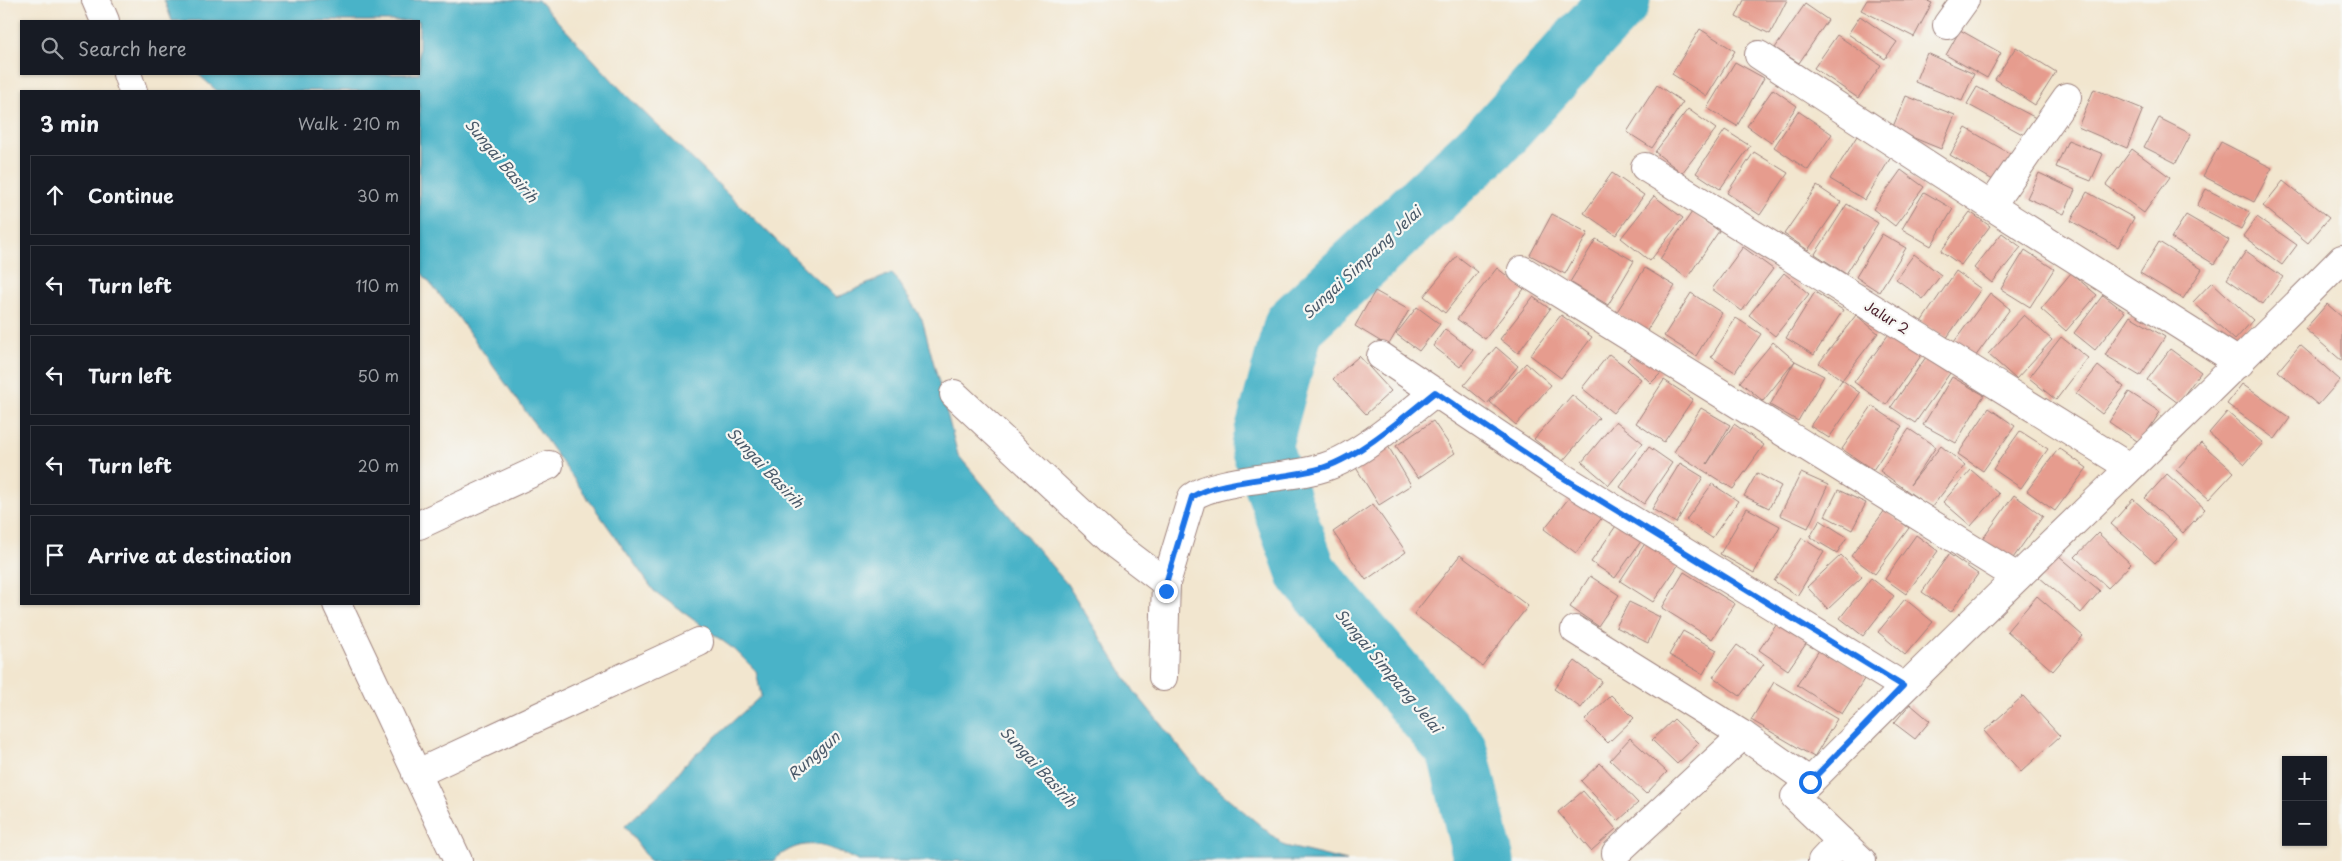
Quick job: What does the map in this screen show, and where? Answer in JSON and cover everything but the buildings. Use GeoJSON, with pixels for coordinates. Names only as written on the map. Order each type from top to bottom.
{"type":"FeatureCollection","features":[{"type":"Feature","properties":{"kind":"street"},"geometry":{"type":"LineString","coordinates":[[96,0],[106,20]]}},
{"type":"Feature","properties":{"kind":"street"},"geometry":{"type":"LineString","coordinates":[[1947,25],[1964,0]]}},
{"type":"Feature","properties":{"kind":"street"},"geometry":{"type":"LineString","coordinates":[[1759,55],[1991,206],[2240,362]]}},
{"type":"Feature","properties":{"kind":"street"},"geometry":{"type":"LineString","coordinates":[[127,75],[134,90]]}},
{"type":"Feature","properties":{"kind":"street"},"geometry":{"type":"LineString","coordinates":[[1991,206],[2067,97]]}},
{"type":"Feature","properties":{"kind":"street","name":"Jalur 2"},"geometry":{"type":"LineString","coordinates":[[1645,167],[2130,467]]}},
{"type":"Feature","properties":{"kind":"street"},"geometry":{"type":"LineString","coordinates":[[1862,861],[1795,797],[1903,686],[2240,362],[2342,259]]}},
{"type":"Feature","properties":{"kind":"street"},"geometry":{"type":"LineString","coordinates":[[1522,270],[2017,577]]}},
{"type":"Feature","properties":{"kind":"street"},"geometry":{"type":"LineString","coordinates":[[1380,356],[1549,469],[1903,686]]}},
{"type":"Feature","properties":{"kind":"street"},"geometry":{"type":"LineString","coordinates":[[1163,677],[1166,583],[1190,500],[1196,494],[1220,487],[1326,467],[1368,444],[1435,392]]}},
{"type":"Feature","properties":{"kind":"street"},"geometry":{"type":"LineString","coordinates":[[954,394],[1116,545],[1166,583]]}},
{"type":"Feature","properties":{"kind":"street"},"geometry":{"type":"LineString","coordinates":[[420,525],[549,464]]}},
{"type":"Feature","properties":{"kind":"street"},"geometry":{"type":"LineString","coordinates":[[337,605],[458,861]]}},
{"type":"Feature","properties":{"kind":"street"},"geometry":{"type":"LineString","coordinates":[[1575,630],[1742,735],[1810,782]]}},
{"type":"Feature","properties":{"kind":"street"},"geometry":{"type":"LineString","coordinates":[[416,774],[699,642]]}},
{"type":"Feature","properties":{"kind":"street"},"geometry":{"type":"LineString","coordinates":[[1616,853],[1742,735]]}},
{"type":"Feature","properties":{"kind":"street"},"geometry":{"type":"LineString","coordinates":[[1822,861],[1841,841]]}},
{"type":"Feature","properties":{"kind":"water"},"geometry":{"type":"Polygon","coordinates":[[[164,0],[538,0],[626,95],[836,298],[892,273],[922,319],[958,455],[1067,584],[1134,691],[1205,779],[1285,846],[1347,861],[858,861],[836,850],[815,845],[805,845],[795,847],[773,861],[650,861],[625,826],[669,785],[684,765],[761,696],[756,671],[735,650],[654,591],[458,317],[420,271],[420,90],[216,90],[199,75],[420,75],[420,20],[172,20],[164,0]]]}},
{"type":"Feature","properties":{"kind":"waterway","name":"Sungai Simpang Jelai"},"geometry":{"type":"LineString","coordinates":[[1484,861],[1457,750],[1307,573],[1261,447],[1294,325],[1496,136],[1620,0]]}},
{"type":"Feature","properties":{"kind":"route"},"geometry":{"type":"LineString","coordinates":[[1166,591],[1166,583],[1190,500],[1196,494],[1220,487],[1260,481],[1326,467],[1368,444],[1399,422],[1435,392],[1549,469],[1903,686],[1810,782]]}},
{"type":"Feature","properties":{"kind":"water label","name":"Sungai Basirih"},"geometry":{"type":"Point","coordinates":[502,160]}},
{"type":"Feature","properties":{"kind":"water label","name":"Sungai Basirih"},"geometry":{"type":"Point","coordinates":[766,467]}},
{"type":"Feature","properties":{"kind":"water label","name":"Runggun"},"geometry":{"type":"Point","coordinates":[813,755]}},
{"type":"Feature","properties":{"kind":"water label","name":"Sungai Basirih"},"geometry":{"type":"Point","coordinates":[1039,766]}}]}
